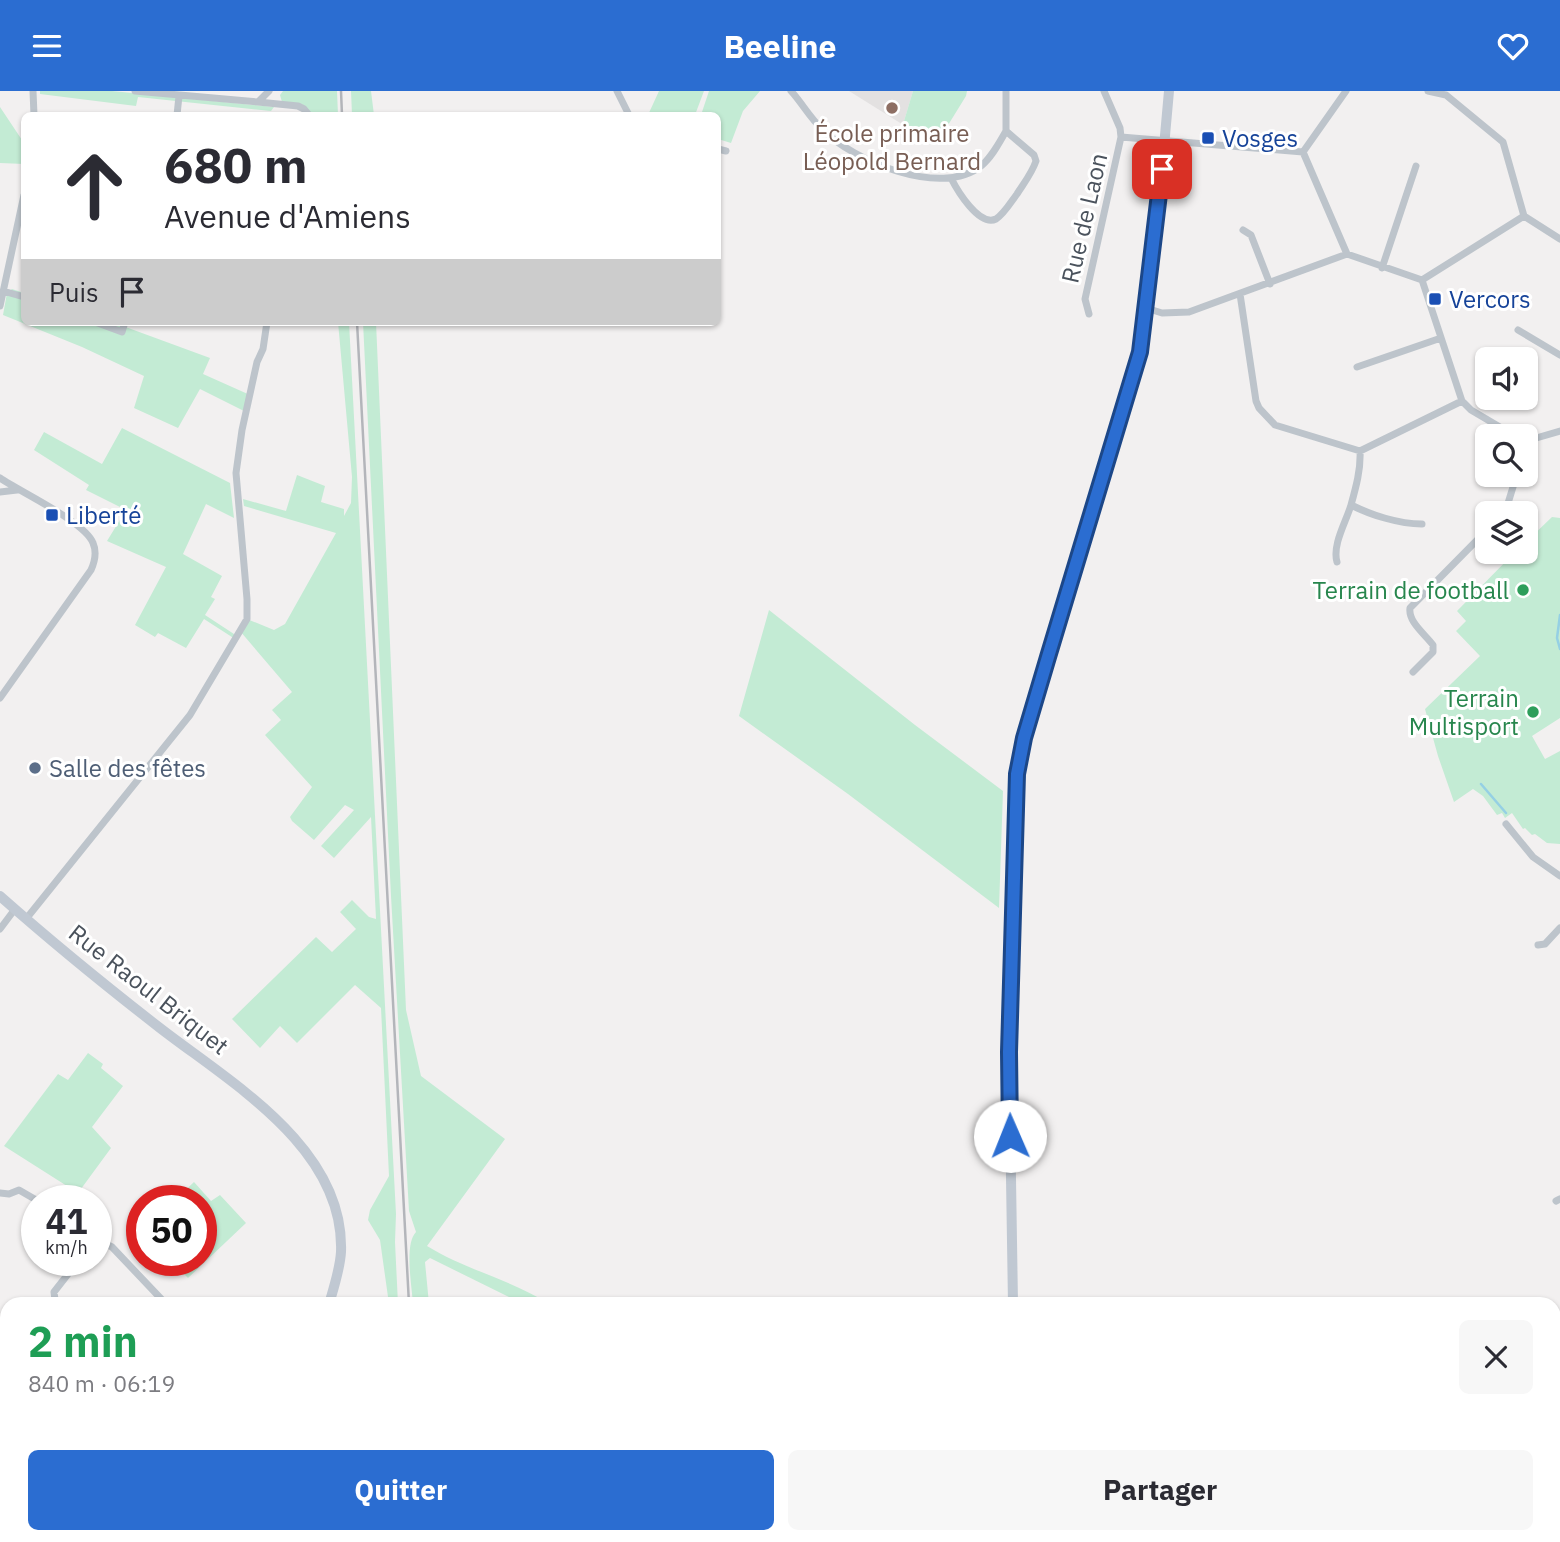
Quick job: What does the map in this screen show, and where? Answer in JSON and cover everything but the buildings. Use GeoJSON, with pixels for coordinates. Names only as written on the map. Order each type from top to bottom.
{"type":"FeatureCollection","features":[{"type":"Feature","properties":{"kind":"main road"},"geometry":{"type":"LineString","coordinates":[[1013,1297],[1009,1052],[1017,774],[1024,738],[1139,357],[1169,91]]}},
{"type":"Feature","properties":{"kind":"main road","name":"Rue Raoul Briquet"},"geometry":{"type":"LineString","coordinates":[[0,896],[130,1005],[246,1091],[290,1135],[323,1178],[338,1221],[341,1251],[331,1297]]}},
{"type":"Feature","properties":{"kind":"street"},"geometry":{"type":"LineString","coordinates":[[33,91],[34,112]]}},
{"type":"Feature","properties":{"kind":"street"},"geometry":{"type":"LineString","coordinates":[[135,91],[298,106],[305,112]]}},
{"type":"Feature","properties":{"kind":"street"},"geometry":{"type":"LineString","coordinates":[[161,91],[176,95]]}},
{"type":"Feature","properties":{"kind":"street"},"geometry":{"type":"LineString","coordinates":[[258,102],[269,91]]}},
{"type":"Feature","properties":{"kind":"street"},"geometry":{"type":"LineString","coordinates":[[617,91],[628,112]]}},
{"type":"Feature","properties":{"kind":"street"},"geometry":{"type":"LineString","coordinates":[[791,91],[822,130],[851,152],[904,173],[941,179],[962,176],[981,166],[993,152],[1006,131],[1006,91]]}},
{"type":"Feature","properties":{"kind":"street","name":"Rue de Laon"},"geometry":{"type":"LineString","coordinates":[[1089,314],[1086,299],[1121,137],[1104,91]]}},
{"type":"Feature","properties":{"kind":"street"},"geometry":{"type":"LineString","coordinates":[[1303,152],[1346,91]]}},
{"type":"Feature","properties":{"kind":"street"},"geometry":{"type":"LineString","coordinates":[[1428,91],[1446,95],[1503,142],[1524,216],[1560,239]]}},
{"type":"Feature","properties":{"kind":"street"},"geometry":{"type":"LineString","coordinates":[[176,95],[177,112]]}},
{"type":"Feature","properties":{"kind":"street"},"geometry":{"type":"LineString","coordinates":[[951,178],[962,199],[982,218],[990,220],[999,217],[1036,161],[1034,155],[1006,131]]}},
{"type":"Feature","properties":{"kind":"street"},"geometry":{"type":"LineString","coordinates":[[1121,137],[1303,152]]}},
{"type":"Feature","properties":{"kind":"street"},"geometry":{"type":"LineString","coordinates":[[1303,152],[1347,254]]}},
{"type":"Feature","properties":{"kind":"street"},"geometry":{"type":"LineString","coordinates":[[1382,268],[1416,166]]}},
{"type":"Feature","properties":{"kind":"street"},"geometry":{"type":"LineString","coordinates":[[0,306],[21,209]]}},
{"type":"Feature","properties":{"kind":"street"},"geometry":{"type":"LineString","coordinates":[[1422,281],[1524,216]]}},
{"type":"Feature","properties":{"kind":"street"},"geometry":{"type":"LineString","coordinates":[[1243,230],[1251,235],[1270,283]]}},
{"type":"Feature","properties":{"kind":"street"},"geometry":{"type":"LineString","coordinates":[[1146,308],[1162,313],[1182,313],[1347,254],[1422,281]]}},
{"type":"Feature","properties":{"kind":"street"},"geometry":{"type":"LineString","coordinates":[[1422,281],[1462,401],[1471,410],[1495,424]]}},
{"type":"Feature","properties":{"kind":"street"},"geometry":{"type":"LineString","coordinates":[[4,291],[21,296]]}},
{"type":"Feature","properties":{"kind":"street"},"geometry":{"type":"LineString","coordinates":[[1240,294],[1259,408],[1275,425],[1360,451],[1462,401]]}},
{"type":"Feature","properties":{"kind":"street"},"geometry":{"type":"LineString","coordinates":[[106,326],[122,332],[124,326]]}},
{"type":"Feature","properties":{"kind":"street"},"geometry":{"type":"LineString","coordinates":[[26,919],[191,715],[247,619],[236,473],[242,430],[266,326]]}},
{"type":"Feature","properties":{"kind":"street"},"geometry":{"type":"LineString","coordinates":[[1518,330],[1560,355]]}},
{"type":"Feature","properties":{"kind":"street"},"geometry":{"type":"LineString","coordinates":[[1357,367],[1441,338]]}},
{"type":"Feature","properties":{"kind":"street"},"geometry":{"type":"LineString","coordinates":[[1538,438],[1560,431]]}},
{"type":"Feature","properties":{"kind":"street"},"geometry":{"type":"LineString","coordinates":[[1337,562],[1336,550],[1361,465],[1360,451]]}},
{"type":"Feature","properties":{"kind":"street"},"geometry":{"type":"LineString","coordinates":[[0,478],[80,527],[93,543],[96,555],[91,570],[0,698]]}},
{"type":"Feature","properties":{"kind":"street"},"geometry":{"type":"LineString","coordinates":[[0,492],[17,490]]}},
{"type":"Feature","properties":{"kind":"street"},"geometry":{"type":"LineString","coordinates":[[1351,505],[1375,514],[1422,524]]}},
{"type":"Feature","properties":{"kind":"street"},"geometry":{"type":"LineString","coordinates":[[1413,672],[1433,652],[1433,645],[1411,619],[1410,608],[1475,542]]}},
{"type":"Feature","properties":{"kind":"street"},"geometry":{"type":"LineString","coordinates":[[1506,824],[1534,857],[1560,876]]}},
{"type":"Feature","properties":{"kind":"street"},"geometry":{"type":"LineString","coordinates":[[0,929],[15,909]]}},
{"type":"Feature","properties":{"kind":"street"},"geometry":{"type":"LineString","coordinates":[[1538,945],[1545,944],[1560,929]]}},
{"type":"Feature","properties":{"kind":"street"},"geometry":{"type":"LineString","coordinates":[[0,1193],[21,1191]]}},
{"type":"Feature","properties":{"kind":"street"},"geometry":{"type":"LineString","coordinates":[[112,1248],[159,1297]]}},
{"type":"Feature","properties":{"kind":"street"},"geometry":{"type":"LineString","coordinates":[[56,1297],[54,1292],[66,1276]]}},
{"type":"Feature","properties":{"kind":"shaded area","name":"École primaire Léopold Bernard"},"geometry":{"type":"Polygon","coordinates":[[[849,91],[913,91],[905,126],[849,91]]]}},
{"type":"Feature","properties":{"kind":"green space"},"geometry":{"type":"Polygon","coordinates":[[[40,91],[112,91],[274,107],[271,111],[138,97],[136,106],[40,94],[40,91]]]}},
{"type":"Feature","properties":{"kind":"green space"},"geometry":{"type":"Polygon","coordinates":[[[283,91],[337,91],[338,112],[309,112],[302,104],[282,102],[280,95],[283,91]]]}},
{"type":"Feature","properties":{"kind":"green space"},"geometry":{"type":"Polygon","coordinates":[[[351,91],[371,91],[374,112],[352,112],[351,91]]]}},
{"type":"Feature","properties":{"kind":"green space"},"geometry":{"type":"Polygon","coordinates":[[[659,91],[704,91],[696,112],[649,112],[659,91]]]}},
{"type":"Feature","properties":{"kind":"green space"},"geometry":{"type":"Polygon","coordinates":[[[709,91],[760,91],[743,111],[731,143],[721,140],[721,112],[702,112],[709,91]]]}},
{"type":"Feature","properties":{"kind":"green space"},"geometry":{"type":"Polygon","coordinates":[[[913,91],[967,91],[937,143],[930,144],[905,126],[913,91]]]}},
{"type":"Feature","properties":{"kind":"green space"},"geometry":{"type":"Polygon","coordinates":[[[0,107],[21,138],[21,164],[0,163],[0,107]]]}},
{"type":"Feature","properties":{"kind":"green space"},"geometry":{"type":"Polygon","coordinates":[[[12,289],[21,292],[21,322],[3,315],[7,293],[12,289]]]}},
{"type":"Feature","properties":{"kind":"green space"},"geometry":{"type":"Polygon","coordinates":[[[30,326],[123,326],[210,358],[203,374],[250,395],[246,412],[200,389],[178,428],[134,408],[144,376],[30,326]]]}},
{"type":"Feature","properties":{"kind":"green space"},"geometry":{"type":"Polygon","coordinates":[[[338,326],[349,326],[396,1214],[398,1297],[388,1297],[380,1240],[368,1220],[370,1210],[389,1176],[381,1008],[355,985],[297,1043],[280,1026],[260,1048],[232,1019],[316,937],[332,952],[356,929],[340,912],[352,900],[369,917],[376,919],[371,817],[334,858],[321,846],[354,810],[345,805],[314,840],[292,821],[290,817],[312,787],[265,735],[281,720],[272,710],[292,692],[240,631],[247,619],[274,630],[285,624],[336,533],[244,506],[243,499],[286,511],[297,475],[325,486],[321,502],[344,509],[344,516],[351,503],[352,477],[338,326]]]}},
{"type":"Feature","properties":{"kind":"green space"},"geometry":{"type":"Polygon","coordinates":[[[363,326],[376,326],[406,1010],[421,1076],[505,1139],[427,1246],[537,1297],[509,1297],[430,1258],[425,1262],[428,1297],[412,1297],[410,1246],[416,1232],[409,1211],[363,326]]]}},
{"type":"Feature","properties":{"kind":"green space"},"geometry":{"type":"Polygon","coordinates":[[[122,428],[230,483],[234,518],[206,504],[183,554],[222,576],[211,597],[215,599],[205,615],[237,636],[235,639],[204,619],[186,648],[158,633],[155,637],[135,625],[166,567],[107,541],[126,510],[86,490],[89,485],[34,450],[44,432],[102,464],[122,428]]]}},
{"type":"Feature","properties":{"kind":"green space"},"geometry":{"type":"Polygon","coordinates":[[[1552,517],[1560,518],[1560,718],[1532,736],[1545,759],[1560,751],[1560,844],[1547,843],[1535,834],[1532,835],[1523,829],[1512,813],[1505,818],[1502,813],[1497,815],[1483,796],[1473,789],[1454,802],[1425,709],[1480,656],[1456,631],[1466,621],[1457,611],[1503,564],[1538,564],[1538,530],[1552,517]]]}},
{"type":"Feature","properties":{"kind":"green space"},"geometry":{"type":"Polygon","coordinates":[[[769,610],[1003,791],[999,908],[739,716],[769,610]]]}},
{"type":"Feature","properties":{"kind":"green space"},"geometry":{"type":"Polygon","coordinates":[[[88,1053],[103,1064],[101,1068],[123,1086],[92,1127],[111,1148],[84,1185],[65,1185],[4,1146],[58,1074],[68,1080],[88,1053]]]}},
{"type":"Feature","properties":{"kind":"green space"},"geometry":{"type":"Polygon","coordinates":[[[220,1195],[246,1223],[217,1250],[217,1197],[220,1195]]]}},
{"type":"Feature","properties":{"kind":"waterway"},"geometry":{"type":"LineString","coordinates":[[1560,615],[1557,638],[1560,649]]}},
{"type":"Feature","properties":{"kind":"waterway"},"geometry":{"type":"LineString","coordinates":[[1481,784],[1506,813]]}},
{"type":"Feature","properties":{"kind":"railway"},"geometry":{"type":"LineString","coordinates":[[341,91],[342,112]]}},
{"type":"Feature","properties":{"kind":"railway"},"geometry":{"type":"LineString","coordinates":[[357,326],[409,1297]]}},
{"type":"Feature","properties":{"kind":"place","name":"École primaire Léopold Bernard"},"geometry":{"type":"Point","coordinates":[892,108]}},
{"type":"Feature","properties":{"kind":"place","name":"Vosges"},"geometry":{"type":"Point","coordinates":[1208,138]}},
{"type":"Feature","properties":{"kind":"place","name":"Vercors"},"geometry":{"type":"Point","coordinates":[1435,299]}},
{"type":"Feature","properties":{"kind":"place","name":"Liberté"},"geometry":{"type":"Point","coordinates":[52,515]}},
{"type":"Feature","properties":{"kind":"place","name":"Terrain de football"},"geometry":{"type":"Point","coordinates":[1523,590]}},
{"type":"Feature","properties":{"kind":"place","name":"Terrain Multisport"},"geometry":{"type":"Point","coordinates":[1533,712]}},
{"type":"Feature","properties":{"kind":"place","name":"Salle des fêtes"},"geometry":{"type":"Point","coordinates":[35,768]}},
{"type":"Feature","properties":{"kind":"route"},"geometry":{"type":"LineString","coordinates":[[1010,1136],[1009,1052],[1017,774],[1024,738],[1140,352],[1162,169]]}}]}
